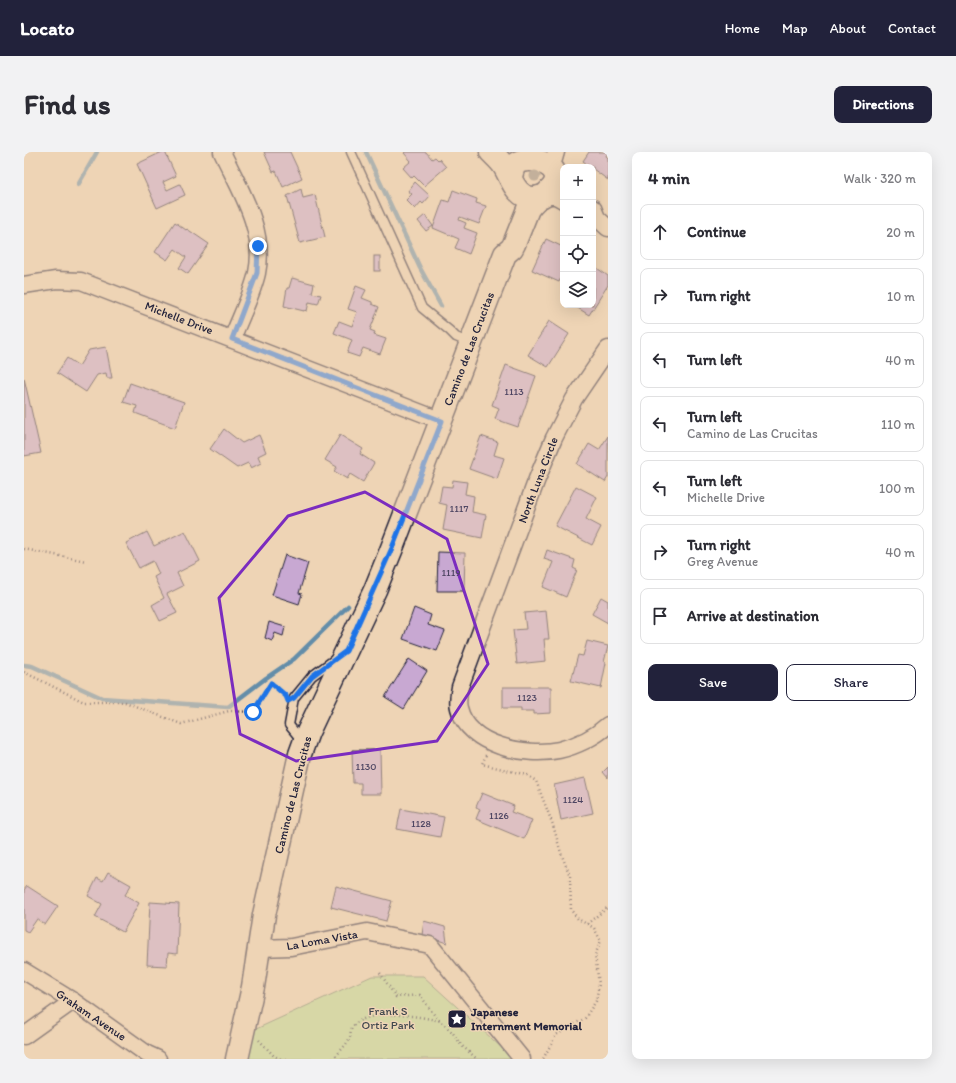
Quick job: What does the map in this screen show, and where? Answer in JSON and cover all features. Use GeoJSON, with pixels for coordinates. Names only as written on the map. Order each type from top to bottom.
{"type":"FeatureCollection","features":[{"type":"Feature","properties":{"kind":"street"},"geometry":{"type":"LineString","coordinates":[[222,152],[252,218],[257,232],[258,246],[257,273],[232,339]]}},
{"type":"Feature","properties":{"kind":"street"},"geometry":{"type":"LineString","coordinates":[[491,152],[504,167],[518,192],[526,196],[549,198],[555,181],[541,160],[521,158],[514,166],[514,184]]}},
{"type":"Feature","properties":{"kind":"street","name":"Camino de Las Crucitas"},"geometry":{"type":"LineString","coordinates":[[505,254],[503,245],[513,210],[514,184]]}},
{"type":"Feature","properties":{"kind":"street","name":"Camino de Las Crucitas"},"geometry":{"type":"LineString","coordinates":[[238,1059],[253,987],[264,915],[286,815],[304,743],[392,548],[505,254],[512,248],[528,209],[532,204],[549,198]]}},
{"type":"Feature","properties":{"kind":"street","name":"Michelle Drive"},"geometry":{"type":"LineString","coordinates":[[24,285],[56,280],[82,281],[442,421]]}},
{"type":"Feature","properties":{"kind":"street","name":"North Luna Circle"},"geometry":{"type":"LineString","coordinates":[[608,349],[574,399],[554,438],[537,479],[460,687],[458,698],[462,717],[467,726],[473,732],[483,738],[508,748],[524,751],[558,750],[590,738],[608,725]]}},
{"type":"Feature","properties":{"kind":"street","name":"La Loma Vista"},"geometry":{"type":"LineString","coordinates":[[259,948],[291,947],[367,932],[430,945],[522,1059]]}},
{"type":"Feature","properties":{"kind":"street","name":"Graham Avenue"},"geometry":{"type":"LineString","coordinates":[[24,971],[73,1001],[147,1054],[158,1059]]}},
{"type":"Feature","properties":{"kind":"street"},"geometry":{"type":"LineString","coordinates":[[24,1036],[73,1001]]}},
{"type":"Feature","properties":{"kind":"lane"},"geometry":{"type":"LineString","coordinates":[[351,152],[422,308],[450,330],[456,337],[471,343]]}},
{"type":"Feature","properties":{"kind":"lane"},"geometry":{"type":"LineString","coordinates":[[304,743],[289,725],[294,698],[312,676],[346,651]]}},
{"type":"Feature","properties":{"kind":"path"},"geometry":{"type":"LineString","coordinates":[[24,550],[86,561]]}},
{"type":"Feature","properties":{"kind":"path"},"geometry":{"type":"LineString","coordinates":[[24,672],[84,702],[125,702],[181,724],[228,710],[253,712],[271,683],[286,696],[288,701],[294,698]]}},
{"type":"Feature","properties":{"kind":"path"},"geometry":{"type":"LineString","coordinates":[[492,742],[482,764],[527,776],[536,781],[570,876],[571,910],[578,919],[594,928],[601,941],[595,955],[599,984],[596,1002],[585,1018],[556,1035],[542,1059]]}},
{"type":"Feature","properties":{"kind":"path"},"geometry":{"type":"LineString","coordinates":[[587,924],[608,907]]}},
{"type":"Feature","properties":{"kind":"path"},"geometry":{"type":"LineString","coordinates":[[380,973],[396,997],[420,995],[435,1016],[454,1034],[462,1045],[476,1059]]}},
{"type":"Feature","properties":{"kind":"path"},"geometry":{"type":"LineString","coordinates":[[332,1059],[350,1038],[352,1028],[360,1020],[382,1014],[422,1017],[440,1021]]}},
{"type":"Feature","properties":{"kind":"path"},"geometry":{"type":"LineString","coordinates":[[258,1038],[274,1056],[281,1059]]}},
{"type":"Feature","properties":{"kind":"highlighted area"},"geometry":{"type":"Polygon","coordinates":[[[365,492],[447,539],[488,664],[437,741],[296,761],[240,734],[219,598],[288,516],[365,492]]]}},
{"type":"Feature","properties":{"kind":"green space","name":"Frank S Ortiz Park"},"geometry":{"type":"Polygon","coordinates":[[[372,976],[423,976],[514,1059],[234,1059],[243,1035],[372,976]]]}},
{"type":"Feature","properties":{"kind":"building"},"geometry":{"type":"Polygon","coordinates":[[[165,152],[176,176],[163,182],[167,190],[180,184],[185,195],[157,208],[137,164],[165,152]]]}},
{"type":"Feature","properties":{"kind":"building"},"geometry":{"type":"Polygon","coordinates":[[[264,152],[290,152],[302,178],[283,187],[276,171],[273,172],[264,152]]]}},
{"type":"Feature","properties":{"kind":"building"},"geometry":{"type":"Polygon","coordinates":[[[426,152],[432,159],[435,157],[438,160],[439,159],[446,167],[424,186],[414,176],[412,178],[403,168],[411,161],[404,153],[426,152]]]}},
{"type":"Feature","properties":{"kind":"building"},"geometry":{"type":"Polygon","coordinates":[[[589,152],[608,152],[606,156],[608,158],[608,180],[596,171],[596,164],[587,164],[583,161],[589,152]]]}},
{"type":"Feature","properties":{"kind":"building"},"geometry":{"type":"Polygon","coordinates":[[[415,182],[430,196],[423,204],[421,202],[415,209],[406,200],[412,194],[408,191],[415,182]]]}},
{"type":"Feature","properties":{"kind":"building"},"geometry":{"type":"Polygon","coordinates":[[[301,189],[303,198],[315,195],[325,237],[300,243],[287,196],[301,189]]]}},
{"type":"Feature","properties":{"kind":"building"},"geometry":{"type":"Polygon","coordinates":[[[453,190],[477,199],[476,203],[486,206],[479,224],[460,217],[459,220],[466,223],[464,228],[477,233],[469,254],[455,248],[459,239],[433,228],[443,200],[449,202],[453,190]]]}},
{"type":"Feature","properties":{"kind":"building"},"geometry":{"type":"Polygon","coordinates":[[[425,215],[433,226],[426,231],[418,221],[425,215]]]}},
{"type":"Feature","properties":{"kind":"building"},"geometry":{"type":"Polygon","coordinates":[[[175,222],[209,244],[188,274],[179,268],[186,257],[175,249],[167,260],[155,252],[175,222]]]}},
{"type":"Feature","properties":{"kind":"building"},"geometry":{"type":"Polygon","coordinates":[[[546,239],[560,246],[559,282],[532,270],[546,239]]]}},
{"type":"Feature","properties":{"kind":"building"},"geometry":{"type":"Polygon","coordinates":[[[374,256],[380,256],[380,271],[374,271],[374,256]]]}},
{"type":"Feature","properties":{"kind":"building"},"geometry":{"type":"Polygon","coordinates":[[[596,267],[608,276],[608,285],[596,304],[596,267]]]}},
{"type":"Feature","properties":{"kind":"building"},"geometry":{"type":"Polygon","coordinates":[[[292,278],[314,284],[312,293],[321,295],[318,304],[309,302],[307,311],[284,306],[287,288],[289,288],[292,278]]]}},
{"type":"Feature","properties":{"kind":"building"},"geometry":{"type":"Polygon","coordinates":[[[356,286],[366,290],[362,298],[379,307],[370,330],[375,332],[374,335],[386,339],[380,354],[363,348],[359,357],[347,353],[352,340],[334,333],[339,321],[352,326],[357,312],[348,309],[356,286]]]}},
{"type":"Feature","properties":{"kind":"building"},"geometry":{"type":"Polygon","coordinates":[[[578,308],[593,308],[589,315],[578,308]]]}},
{"type":"Feature","properties":{"kind":"building"},"geometry":{"type":"Polygon","coordinates":[[[549,321],[569,334],[548,367],[528,355],[549,321]]]}},
{"type":"Feature","properties":{"kind":"building"},"geometry":{"type":"Polygon","coordinates":[[[106,347],[112,378],[107,378],[106,373],[97,375],[86,392],[57,373],[67,358],[79,366],[89,350],[106,347]]]}},
{"type":"Feature","properties":{"kind":"building"},"geometry":{"type":"Polygon","coordinates":[[[506,365],[536,376],[518,427],[495,419],[499,408],[492,405],[506,365]]]}},
{"type":"Feature","properties":{"kind":"building"},"geometry":{"type":"Polygon","coordinates":[[[24,378],[41,453],[24,456],[24,378]]]}},
{"type":"Feature","properties":{"kind":"building"},"geometry":{"type":"Polygon","coordinates":[[[130,383],[184,402],[175,428],[135,413],[137,406],[123,402],[130,383]]]}},
{"type":"Feature","properties":{"kind":"building"},"geometry":{"type":"Polygon","coordinates":[[[224,429],[242,443],[259,435],[266,452],[258,456],[261,463],[251,468],[248,463],[237,468],[210,449],[224,429]]]}},
{"type":"Feature","properties":{"kind":"building"},"geometry":{"type":"Polygon","coordinates":[[[340,435],[363,449],[360,454],[374,463],[363,482],[350,474],[347,479],[334,471],[337,467],[325,460],[340,435]]]}},
{"type":"Feature","properties":{"kind":"building"},"geometry":{"type":"Polygon","coordinates":[[[481,436],[498,442],[494,455],[504,458],[497,479],[469,469],[481,436]]]}},
{"type":"Feature","properties":{"kind":"building"},"geometry":{"type":"Polygon","coordinates":[[[608,436],[608,477],[605,482],[577,464],[589,444],[599,450],[608,436]]]}},
{"type":"Feature","properties":{"kind":"building"},"geometry":{"type":"Polygon","coordinates":[[[453,480],[467,482],[465,494],[474,496],[472,512],[486,515],[482,538],[443,530],[447,505],[439,503],[442,486],[452,487],[453,480]]]}},
{"type":"Feature","properties":{"kind":"building"},"geometry":{"type":"Polygon","coordinates":[[[576,486],[597,497],[586,519],[601,527],[592,545],[555,526],[576,486]]]}},
{"type":"Feature","properties":{"kind":"building"},"geometry":{"type":"Polygon","coordinates":[[[185,531],[200,561],[177,573],[183,586],[167,594],[177,613],[160,621],[152,605],[164,598],[154,577],[159,574],[153,561],[139,568],[126,543],[147,532],[154,546],[185,531]]]}},
{"type":"Feature","properties":{"kind":"building"},"geometry":{"type":"Polygon","coordinates":[[[547,550],[575,560],[573,568],[577,570],[566,597],[543,587],[553,562],[544,559],[547,550]]]}},
{"type":"Feature","properties":{"kind":"building"},"geometry":{"type":"Polygon","coordinates":[[[438,552],[465,553],[464,591],[437,591],[438,552]]]}},
{"type":"Feature","properties":{"kind":"building"},"geometry":{"type":"Polygon","coordinates":[[[285,555],[308,563],[299,593],[302,594],[299,604],[272,595],[285,555]]]}},
{"type":"Feature","properties":{"kind":"building"},"geometry":{"type":"Polygon","coordinates":[[[601,597],[608,601],[608,623],[592,614],[601,597]]]}},
{"type":"Feature","properties":{"kind":"building"},"geometry":{"type":"Polygon","coordinates":[[[414,608],[431,615],[428,625],[445,631],[437,651],[403,639],[414,608]]]}},
{"type":"Feature","properties":{"kind":"building"},"geometry":{"type":"Polygon","coordinates":[[[546,611],[549,639],[544,639],[546,661],[517,664],[513,630],[526,629],[524,613],[546,611]]]}},
{"type":"Feature","properties":{"kind":"building"},"geometry":{"type":"Polygon","coordinates":[[[269,622],[285,627],[283,636],[275,633],[272,641],[265,638],[269,622]]]}},
{"type":"Feature","properties":{"kind":"building"},"geometry":{"type":"Polygon","coordinates":[[[587,641],[608,646],[604,662],[606,663],[601,688],[571,681],[578,655],[583,656],[587,641]]]}},
{"type":"Feature","properties":{"kind":"building"},"geometry":{"type":"Polygon","coordinates":[[[409,659],[427,671],[404,709],[385,697],[409,659]]]}},
{"type":"Feature","properties":{"kind":"building"},"geometry":{"type":"Polygon","coordinates":[[[503,687],[551,687],[551,713],[534,714],[534,711],[521,711],[521,708],[503,708],[503,687]]]}},
{"type":"Feature","properties":{"kind":"building"},"geometry":{"type":"Polygon","coordinates":[[[352,750],[380,750],[381,794],[361,794],[361,783],[353,783],[352,750]]]}},
{"type":"Feature","properties":{"kind":"building"},"geometry":{"type":"Polygon","coordinates":[[[608,767],[608,778],[603,772],[608,767]]]}},
{"type":"Feature","properties":{"kind":"building"},"geometry":{"type":"Polygon","coordinates":[[[585,778],[593,813],[561,820],[554,785],[585,778]]]}},
{"type":"Feature","properties":{"kind":"building"},"geometry":{"type":"Polygon","coordinates":[[[482,793],[514,806],[511,812],[532,820],[524,839],[476,819],[480,809],[476,807],[482,793]]]}},
{"type":"Feature","properties":{"kind":"building"},"geometry":{"type":"Polygon","coordinates":[[[401,809],[444,817],[440,837],[397,829],[401,809]]]}},
{"type":"Feature","properties":{"kind":"building"},"geometry":{"type":"Polygon","coordinates":[[[108,872],[131,885],[125,895],[139,903],[123,932],[95,917],[102,904],[88,896],[97,878],[103,881],[108,872]]]}},
{"type":"Feature","properties":{"kind":"building"},"geometry":{"type":"Polygon","coordinates":[[[27,886],[58,906],[45,925],[37,919],[28,932],[24,930],[24,890],[27,886]]]}},
{"type":"Feature","properties":{"kind":"building"},"geometry":{"type":"Polygon","coordinates":[[[336,886],[392,901],[386,921],[331,907],[336,886]]]}},
{"type":"Feature","properties":{"kind":"building"},"geometry":{"type":"Polygon","coordinates":[[[150,902],[179,904],[177,954],[168,953],[167,966],[147,965],[150,902]]]}},
{"type":"Feature","properties":{"kind":"building"},"geometry":{"type":"Polygon","coordinates":[[[424,921],[445,927],[447,943],[422,935],[424,921]]]}},
{"type":"Feature","properties":{"kind":"waterway"},"geometry":{"type":"LineString","coordinates":[[78,185],[97,152]]}},
{"type":"Feature","properties":{"kind":"waterway"},"geometry":{"type":"LineString","coordinates":[[366,152],[420,268],[441,306]]}},
{"type":"Feature","properties":{"kind":"waterway"},"geometry":{"type":"LineString","coordinates":[[24,665],[32,666],[102,698],[228,707],[294,659],[348,606]]}},
{"type":"Feature","properties":{"kind":"place","name":"Japanese Internment Memorial"},"geometry":{"type":"Point","coordinates":[457,1019]}},
{"type":"Feature","properties":{"kind":"route"},"geometry":{"type":"LineString","coordinates":[[253,712],[271,683],[286,696],[288,701],[294,698],[312,676],[346,651],[375,590],[410,506],[442,421],[232,339],[257,273],[258,246]]}}]}
